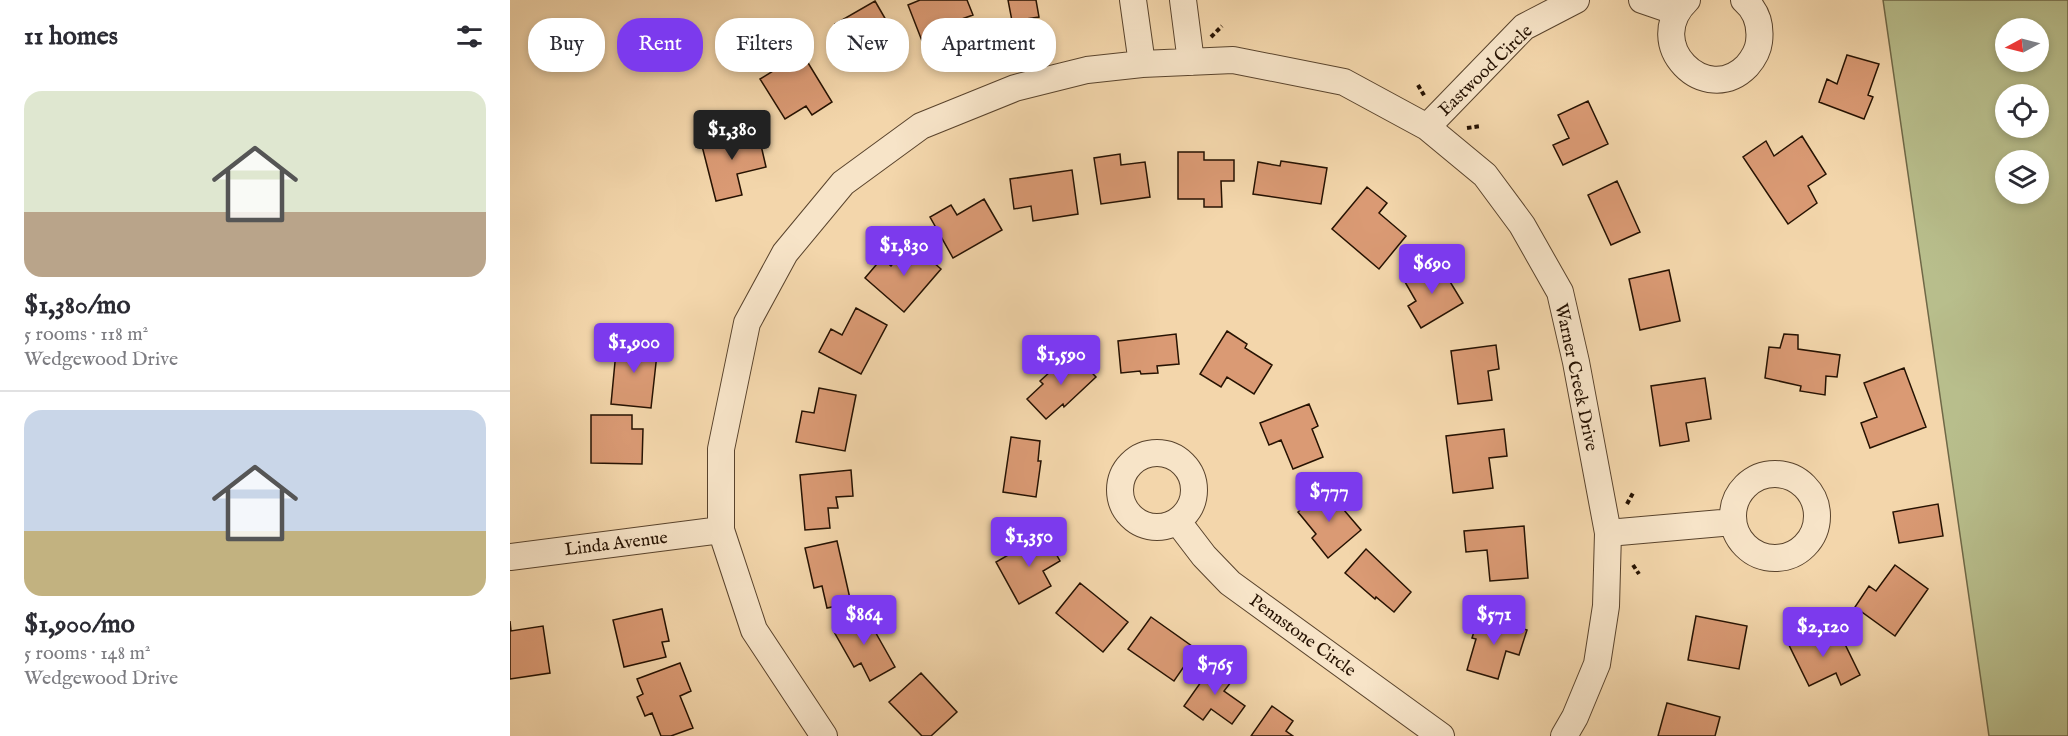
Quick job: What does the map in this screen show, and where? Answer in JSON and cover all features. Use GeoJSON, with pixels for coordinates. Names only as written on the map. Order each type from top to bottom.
{"type":"FeatureCollection","features":[{"type":"Feature","properties":{"kind":"street"},"geometry":{"type":"LineString","coordinates":[[1133,0],[1142,64]]}},
{"type":"Feature","properties":{"kind":"street"},"geometry":{"type":"LineString","coordinates":[[1183,0],[1191,62]]}},
{"type":"Feature","properties":{"kind":"street","name":"Eastwood Circle"},"geometry":{"type":"LineString","coordinates":[[1427,127],[1524,27],[1576,0]]}},
{"type":"Feature","properties":{"kind":"street"},"geometry":{"type":"LineString","coordinates":[[1642,0],[1682,6],[1673,19],[1670,33],[1672,47],[1678,60],[1688,70],[1700,77],[1714,79],[1728,78],[1742,71],[1753,59],[1759,45],[1760,29],[1756,14],[1744,0]]}},
{"type":"Feature","properties":{"kind":"street","name":"Warner Creek Drive"},"geometry":{"type":"LineString","coordinates":[[824,736],[754,630],[721,530],[720,449],[747,323],[785,252],[843,183],[921,126],[1015,88],[1087,70],[1142,64],[1233,60],[1344,82],[1427,127],[1485,175],[1522,225],[1560,292],[1576,362],[1608,533],[1606,606],[1597,664],[1575,717],[1564,736]]}},
{"type":"Feature","properties":{"kind":"street","name":"Pennstone Circle"},"geometry":{"type":"LineString","coordinates":[[1178,522],[1204,556],[1230,582],[1441,736]]}},
{"type":"Feature","properties":{"kind":"street"},"geometry":{"type":"LineString","coordinates":[[1608,533],[1733,522]]}},
{"type":"Feature","properties":{"kind":"street","name":"Linda Avenue"},"geometry":{"type":"LineString","coordinates":[[510,556],[721,530]]}},
{"type":"Feature","properties":{"kind":"path"},"geometry":{"type":"LineString","coordinates":[[1210,38],[1222,26]]}},
{"type":"Feature","properties":{"kind":"path"},"geometry":{"type":"LineString","coordinates":[[1625,507],[1633,493]]}},
{"type":"Feature","properties":{"kind":"path"},"geometry":{"type":"LineString","coordinates":[[1631,563],[1639,574]]}},
{"type":"Feature","properties":{"kind":"green space"},"geometry":{"type":"Polygon","coordinates":[[[1883,0],[2068,0],[2068,736],[1989,736],[1883,0]]]}},
{"type":"Feature","properties":{"kind":"building"},"geometry":{"type":"Polygon","coordinates":[[[920,0],[967,0],[973,15],[965,18],[921,18],[921,38],[908,5],[920,0]]]}},
{"type":"Feature","properties":{"kind":"building"},"geometry":{"type":"Polygon","coordinates":[[[1008,0],[1036,0],[1039,17],[1011,18],[1008,0]]]}},
{"type":"Feature","properties":{"kind":"building"},"geometry":{"type":"Polygon","coordinates":[[[875,1],[885,18],[845,18],[875,1]]]}},
{"type":"Feature","properties":{"kind":"building"},"geometry":{"type":"Polygon","coordinates":[[[1847,55],[1879,64],[1868,95],[1873,97],[1864,119],[1819,102],[1827,79],[1837,84],[1847,55]]]}},
{"type":"Feature","properties":{"kind":"building"},"geometry":{"type":"Polygon","coordinates":[[[771,72],[814,72],[832,102],[812,115],[806,106],[785,119],[760,79],[771,72]]]}},
{"type":"Feature","properties":{"kind":"building"},"geometry":{"type":"Polygon","coordinates":[[[1588,101],[1608,144],[1563,165],[1553,145],[1569,138],[1558,115],[1588,101]]]}},
{"type":"Feature","properties":{"kind":"building"},"geometry":{"type":"Polygon","coordinates":[[[757,128],[766,167],[737,174],[742,195],[716,201],[701,142],[757,128]]]}},
{"type":"Feature","properties":{"kind":"building"},"geometry":{"type":"Polygon","coordinates":[[[1802,136],[1826,174],[1808,186],[1817,203],[1788,224],[1743,157],[1766,141],[1774,156],[1802,136]]]}},
{"type":"Feature","properties":{"kind":"building"},"geometry":{"type":"Polygon","coordinates":[[[1178,152],[1204,152],[1204,160],[1234,160],[1234,181],[1221,181],[1222,207],[1204,207],[1204,199],[1178,199],[1178,152]]]}},
{"type":"Feature","properties":{"kind":"building"},"geometry":{"type":"Polygon","coordinates":[[[1120,154],[1121,165],[1145,162],[1150,197],[1101,204],[1094,158],[1120,154]]]}},
{"type":"Feature","properties":{"kind":"building"},"geometry":{"type":"Polygon","coordinates":[[[1281,161],[1327,168],[1321,204],[1253,194],[1258,162],[1280,166],[1281,161]]]}},
{"type":"Feature","properties":{"kind":"building"},"geometry":{"type":"Polygon","coordinates":[[[1072,170],[1078,214],[1033,221],[1031,206],[1014,209],[1010,179],[1072,170]]]}},
{"type":"Feature","properties":{"kind":"building"},"geometry":{"type":"Polygon","coordinates":[[[1617,181],[1640,232],[1611,245],[1588,195],[1617,181]]]}},
{"type":"Feature","properties":{"kind":"building"},"geometry":{"type":"Polygon","coordinates":[[[1367,187],[1387,203],[1379,213],[1406,236],[1379,269],[1332,229],[1367,187]]]}},
{"type":"Feature","properties":{"kind":"building"},"geometry":{"type":"Polygon","coordinates":[[[984,199],[1002,230],[953,258],[930,217],[951,205],[957,215],[984,199]]]}},
{"type":"Feature","properties":{"kind":"building"},"geometry":{"type":"Polygon","coordinates":[[[911,243],[941,269],[904,312],[865,278],[882,258],[891,266],[911,243]]]}},
{"type":"Feature","properties":{"kind":"building"},"geometry":{"type":"Polygon","coordinates":[[[1438,262],[1463,303],[1421,328],[1408,306],[1416,301],[1405,282],[1438,262]]]}},
{"type":"Feature","properties":{"kind":"building"},"geometry":{"type":"Polygon","coordinates":[[[1669,270],[1680,321],[1640,330],[1629,279],[1669,270]]]}},
{"type":"Feature","properties":{"kind":"building"},"geometry":{"type":"Polygon","coordinates":[[[856,308],[887,325],[861,374],[819,352],[831,329],[842,335],[856,308]]]}},
{"type":"Feature","properties":{"kind":"building"},"geometry":{"type":"Polygon","coordinates":[[[1227,331],[1247,344],[1245,348],[1272,365],[1254,394],[1227,377],[1221,387],[1200,374],[1227,331]]]}},
{"type":"Feature","properties":{"kind":"building"},"geometry":{"type":"Polygon","coordinates":[[[1176,334],[1179,364],[1157,366],[1158,373],[1141,374],[1140,371],[1121,373],[1118,341],[1176,334]]]}},
{"type":"Feature","properties":{"kind":"building"},"geometry":{"type":"Polygon","coordinates":[[[1784,334],[1798,335],[1798,349],[1840,355],[1837,377],[1826,376],[1825,395],[1800,391],[1801,386],[1765,378],[1769,347],[1780,348],[1784,334]]]}},
{"type":"Feature","properties":{"kind":"building"},"geometry":{"type":"Polygon","coordinates":[[[617,341],[658,345],[651,408],[611,404],[617,341]]]}},
{"type":"Feature","properties":{"kind":"building"},"geometry":{"type":"Polygon","coordinates":[[[1496,345],[1499,369],[1488,371],[1492,400],[1458,404],[1451,351],[1496,345]]]}},
{"type":"Feature","properties":{"kind":"building"},"geometry":{"type":"Polygon","coordinates":[[[1072,352],[1096,377],[1064,407],[1063,404],[1046,419],[1027,399],[1043,384],[1040,381],[1072,352]]]}},
{"type":"Feature","properties":{"kind":"building"},"geometry":{"type":"Polygon","coordinates":[[[1904,368],[1926,427],[1870,448],[1861,423],[1877,417],[1864,383],[1904,368]]]}},
{"type":"Feature","properties":{"kind":"building"},"geometry":{"type":"Polygon","coordinates":[[[1705,378],[1711,419],[1686,423],[1689,441],[1660,446],[1651,386],[1705,378]]]}},
{"type":"Feature","properties":{"kind":"building"},"geometry":{"type":"Polygon","coordinates":[[[819,388],[856,395],[845,451],[796,442],[802,411],[814,413],[819,388]]]}},
{"type":"Feature","properties":{"kind":"building"},"geometry":{"type":"Polygon","coordinates":[[[1309,404],[1318,426],[1312,429],[1323,457],[1293,469],[1281,440],[1269,445],[1260,423],[1309,404]]]}},
{"type":"Feature","properties":{"kind":"building"},"geometry":{"type":"Polygon","coordinates":[[[591,415],[632,415],[632,429],[643,429],[642,464],[591,463],[591,415]]]}},
{"type":"Feature","properties":{"kind":"building"},"geometry":{"type":"Polygon","coordinates":[[[1504,429],[1507,456],[1489,458],[1493,488],[1453,493],[1446,436],[1504,429]]]}},
{"type":"Feature","properties":{"kind":"building"},"geometry":{"type":"Polygon","coordinates":[[[1011,437],[1040,441],[1038,461],[1041,461],[1036,497],[1003,492],[1011,437]]]}},
{"type":"Feature","properties":{"kind":"building"},"geometry":{"type":"Polygon","coordinates":[[[851,470],[853,496],[836,497],[838,508],[828,508],[830,528],[805,530],[800,475],[851,470]]]}},
{"type":"Feature","properties":{"kind":"building"},"geometry":{"type":"Polygon","coordinates":[[[1326,489],[1361,530],[1328,558],[1312,538],[1316,534],[1298,512],[1326,489]]]}},
{"type":"Feature","properties":{"kind":"building"},"geometry":{"type":"Polygon","coordinates":[[[1938,504],[1943,536],[1899,543],[1893,512],[1938,504]]]}},
{"type":"Feature","properties":{"kind":"building"},"geometry":{"type":"Polygon","coordinates":[[[1524,526],[1528,578],[1490,581],[1487,550],[1466,552],[1464,531],[1524,526]]]}},
{"type":"Feature","properties":{"kind":"building"},"geometry":{"type":"Polygon","coordinates":[[[1045,534],[1060,561],[1043,571],[1051,586],[1019,604],[996,562],[1045,534]]]}},
{"type":"Feature","properties":{"kind":"building"},"geometry":{"type":"Polygon","coordinates":[[[837,541],[851,603],[827,608],[822,586],[814,588],[805,548],[837,541]]]}},
{"type":"Feature","properties":{"kind":"building"},"geometry":{"type":"Polygon","coordinates":[[[1366,549],[1411,592],[1394,612],[1345,573],[1366,549]]]}},
{"type":"Feature","properties":{"kind":"building"},"geometry":{"type":"Polygon","coordinates":[[[1895,565],[1928,589],[1895,636],[1855,607],[1869,586],[1876,591],[1895,565]]]}},
{"type":"Feature","properties":{"kind":"building"},"geometry":{"type":"Polygon","coordinates":[[[1080,583],[1128,622],[1103,652],[1056,613],[1080,583]]]}},
{"type":"Feature","properties":{"kind":"building"},"geometry":{"type":"Polygon","coordinates":[[[662,609],[669,641],[662,642],[666,657],[624,667],[613,620],[662,609]]]}},
{"type":"Feature","properties":{"kind":"building"},"geometry":{"type":"Polygon","coordinates":[[[864,612],[895,667],[870,681],[861,663],[854,667],[833,630],[864,612]]]}},
{"type":"Feature","properties":{"kind":"building"},"geometry":{"type":"Polygon","coordinates":[[[1479,616],[1527,630],[1519,655],[1506,651],[1498,679],[1467,670],[1476,639],[1472,638],[1479,616]]]}},
{"type":"Feature","properties":{"kind":"building"},"geometry":{"type":"Polygon","coordinates":[[[1696,616],[1747,626],[1739,669],[1688,660],[1696,616]]]}},
{"type":"Feature","properties":{"kind":"building"},"geometry":{"type":"Polygon","coordinates":[[[1151,617],[1196,649],[1174,681],[1128,649],[1151,617]]]}},
{"type":"Feature","properties":{"kind":"building"},"geometry":{"type":"Polygon","coordinates":[[[510,621],[511,631],[543,626],[550,673],[510,679],[510,621]]]}},
{"type":"Feature","properties":{"kind":"building"},"geometry":{"type":"Polygon","coordinates":[[[1810,630],[1815,642],[1838,630],[1860,675],[1841,685],[1836,673],[1809,686],[1787,641],[1810,630]]]}},
{"type":"Feature","properties":{"kind":"building"},"geometry":{"type":"Polygon","coordinates":[[[1215,662],[1235,677],[1224,691],[1245,706],[1232,724],[1211,709],[1203,720],[1184,706],[1215,662]]]}},
{"type":"Feature","properties":{"kind":"building"},"geometry":{"type":"Polygon","coordinates":[[[680,663],[691,691],[680,696],[693,728],[671,736],[661,736],[652,713],[645,716],[637,697],[643,694],[637,679],[680,663]]]}},
{"type":"Feature","properties":{"kind":"building"},"geometry":{"type":"Polygon","coordinates":[[[921,673],[957,712],[931,736],[922,736],[889,702],[921,673]]]}},
{"type":"Feature","properties":{"kind":"building"},"geometry":{"type":"Polygon","coordinates":[[[1667,703],[1720,717],[1715,736],[1658,736],[1667,703]]]}},
{"type":"Feature","properties":{"kind":"building"},"geometry":{"type":"Polygon","coordinates":[[[1272,706],[1293,721],[1286,731],[1293,736],[1251,736],[1272,706]]]}}]}
